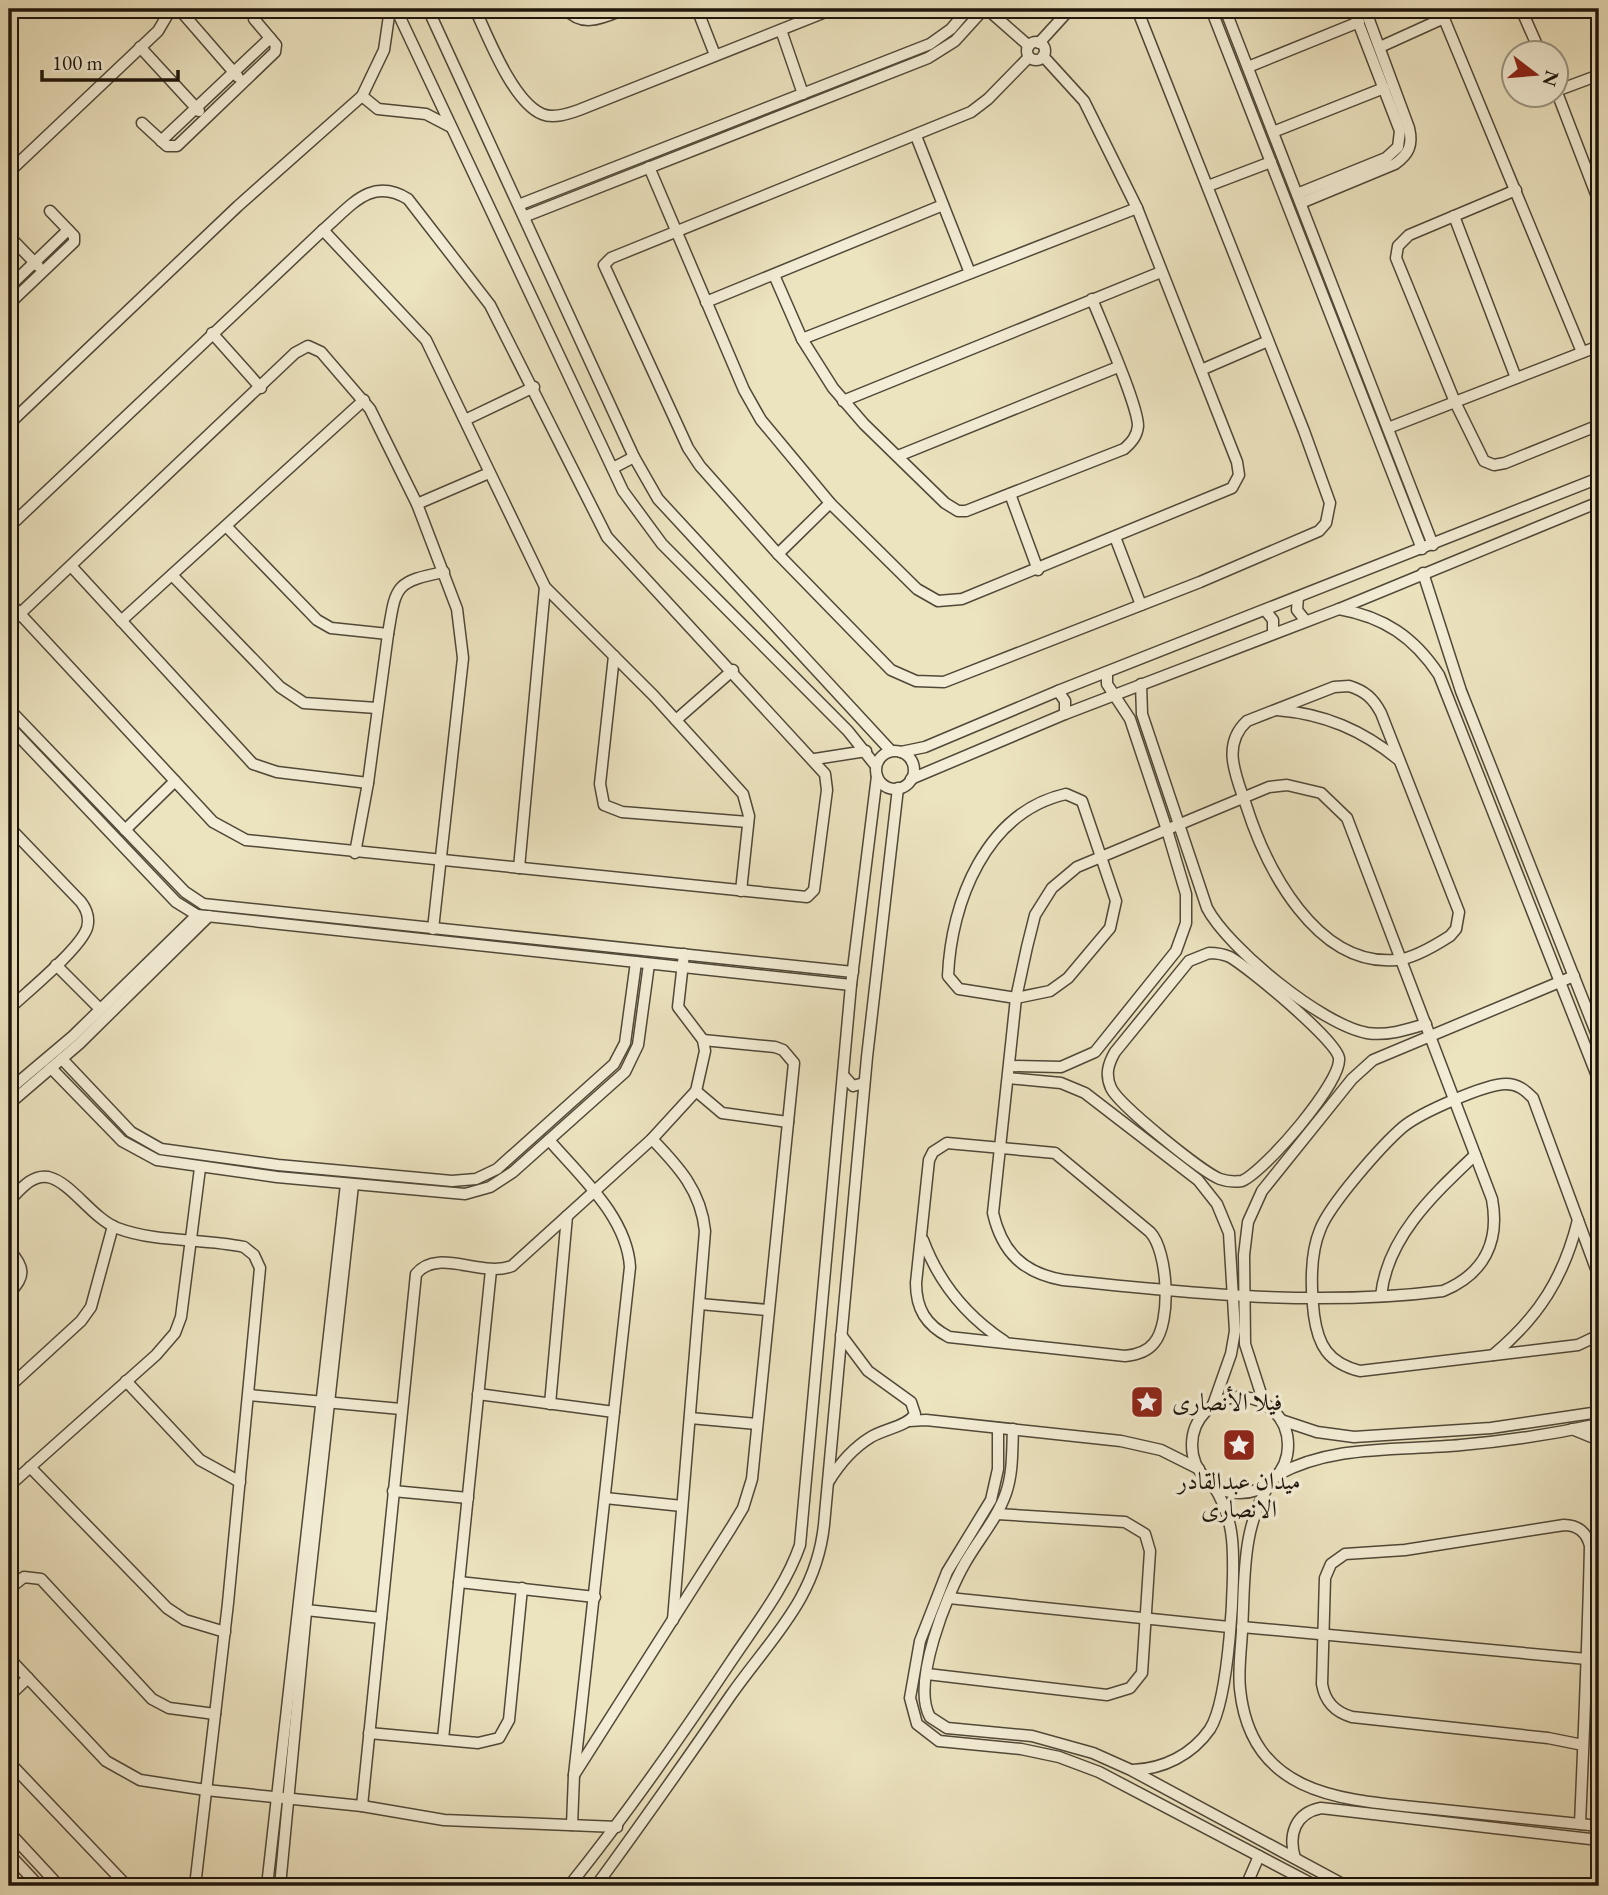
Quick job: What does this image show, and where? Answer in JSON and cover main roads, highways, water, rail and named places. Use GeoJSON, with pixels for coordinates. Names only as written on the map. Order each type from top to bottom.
{"type":"FeatureCollection","features":[{"type":"Feature","properties":{"kind":"place","name":"فيلا الأنصارى"},"geometry":{"type":"Point","coordinates":[1147,1402]}},
{"type":"Feature","properties":{"kind":"place","name":"ميدان عبدالقادر الانصارى"},"geometry":{"type":"Point","coordinates":[1239,1445]}}]}
